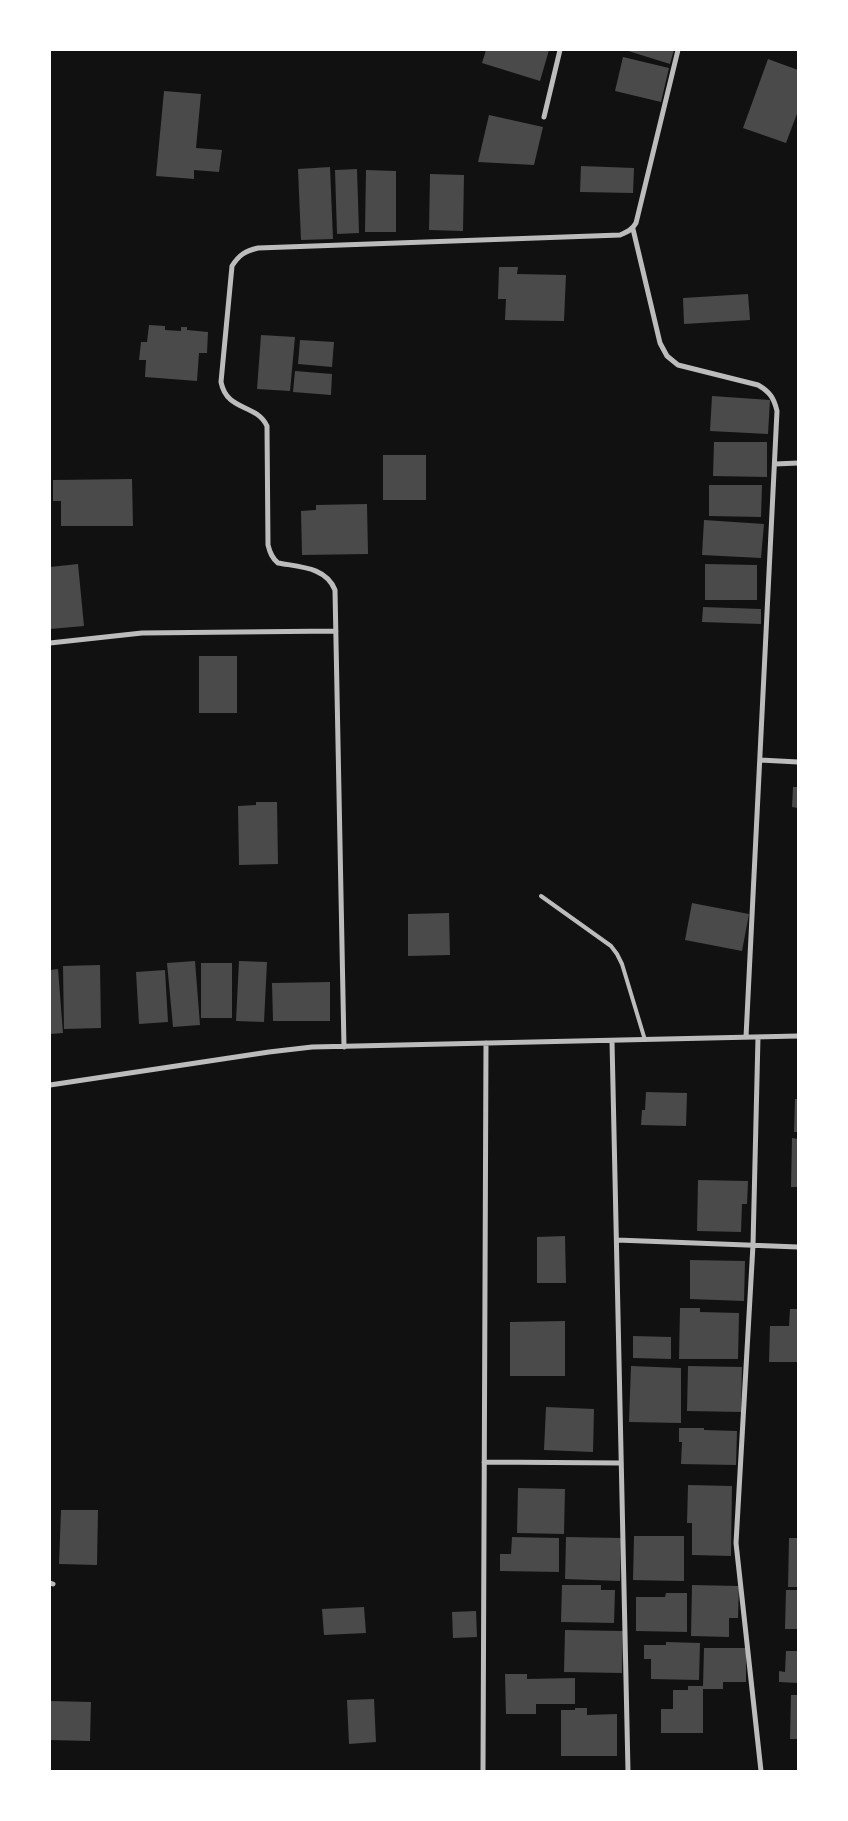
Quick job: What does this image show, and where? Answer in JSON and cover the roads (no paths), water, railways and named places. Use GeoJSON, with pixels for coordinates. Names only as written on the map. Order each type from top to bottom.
{"type":"FeatureCollection","features":[{"type":"Feature","properties":{"kind":"street"},"geometry":{"type":"LineString","coordinates":[[544,117],[560,50]]}},
{"type":"Feature","properties":{"kind":"street"},"geometry":{"type":"LineString","coordinates":[[678,50],[633,229],[660,343],[667,356],[678,365],[758,385],[769,391],[777,411],[746,1037]]}},
{"type":"Feature","properties":{"kind":"street"},"geometry":{"type":"LineString","coordinates":[[344,1046],[335,590],[332,580],[326,574],[278,562],[273,559],[270,552],[268,545],[268,426],[264,418],[232,402],[223,393],[221,382],[232,266],[238,256],[248,250],[258,248],[620,234],[633,229]]}},
{"type":"Feature","properties":{"kind":"street"},"geometry":{"type":"LineString","coordinates":[[775,464],[798,464]]}},
{"type":"Feature","properties":{"kind":"street"},"geometry":{"type":"LineString","coordinates":[[50,643],[142,633],[336,631]]}},
{"type":"Feature","properties":{"kind":"street"},"geometry":{"type":"LineString","coordinates":[[760,760],[798,762]]}},
{"type":"Feature","properties":{"kind":"street"},"geometry":{"type":"LineString","coordinates":[[50,1085],[269,1052],[344,1046],[798,1036]]}},
{"type":"Feature","properties":{"kind":"street"},"geometry":{"type":"LineString","coordinates":[[758,1037],[753,1245],[736,1543],[761,1771]]}},
{"type":"Feature","properties":{"kind":"street"},"geometry":{"type":"LineString","coordinates":[[612,1041],[628,1771]]}},
{"type":"Feature","properties":{"kind":"street"},"geometry":{"type":"LineString","coordinates":[[483,1771],[486,1043]]}},
{"type":"Feature","properties":{"kind":"street"},"geometry":{"type":"LineString","coordinates":[[616,1240],[798,1247]]}},
{"type":"Feature","properties":{"kind":"street"},"geometry":{"type":"LineString","coordinates":[[484,1462],[621,1463]]}},
{"type":"Feature","properties":{"kind":"lane"},"geometry":{"type":"LineString","coordinates":[[541,896],[611,946],[617,954],[622,964],[646,1040]]}}]}
